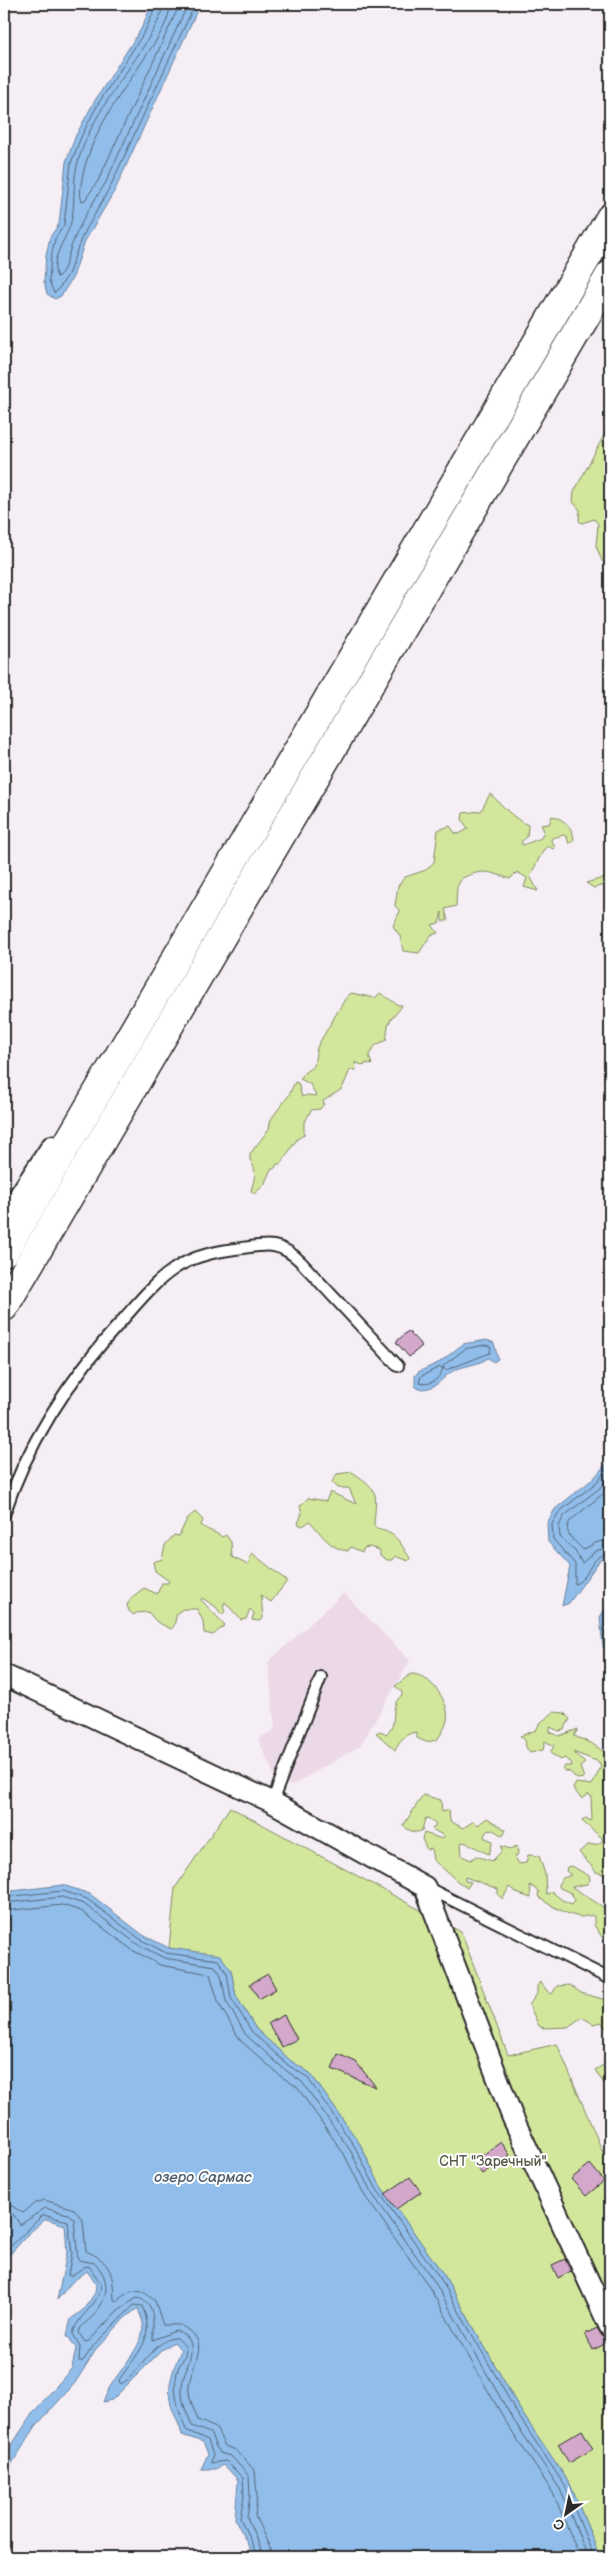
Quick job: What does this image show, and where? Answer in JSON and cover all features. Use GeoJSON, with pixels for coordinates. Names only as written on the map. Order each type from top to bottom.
{"type":"FeatureCollection","features":[{"type":"Feature","properties":{"kind":"highway"},"geometry":{"type":"LineString","coordinates":[[4,1252],[610,218]]}},
{"type":"Feature","properties":{"kind":"highway"},"geometry":{"type":"LineString","coordinates":[[4,1307],[608,281]]}},
{"type":"Feature","properties":{"kind":"street"},"geometry":{"type":"LineString","coordinates":[[4,1219],[153,998]]}},
{"type":"Feature","properties":{"kind":"street"},"geometry":{"type":"LineString","coordinates":[[7,1680],[272,1802],[425,1887],[512,2116],[610,2328]]}},
{"type":"Feature","properties":{"kind":"lane"},"geometry":{"type":"LineString","coordinates":[[4,1515],[12,1488],[31,1446],[54,1407],[102,1342],[140,1301],[174,1269],[189,1260],[219,1250],[260,1244],[283,1247],[301,1262],[398,1366]]}},
{"type":"Feature","properties":{"kind":"lane"},"geometry":{"type":"LineString","coordinates":[[272,1802],[321,1678]]}},
{"type":"Feature","properties":{"kind":"lane"},"geometry":{"type":"LineString","coordinates":[[425,1887],[610,1979]]}},
{"type":"Feature","properties":{"kind":"shaded area"},"geometry":{"type":"Polygon","coordinates":[[[344,1593],[410,1661],[360,1746],[291,1786],[275,1777],[258,1739],[275,1729],[268,1662],[344,1593]]]}},
{"type":"Feature","properties":{"kind":"green space"},"geometry":{"type":"Polygon","coordinates":[[[610,424],[610,567],[602,561],[596,546],[598,524],[594,519],[582,523],[579,521],[580,510],[573,502],[574,492],[610,424]]]}},
{"type":"Feature","properties":{"kind":"green space"},"geometry":{"type":"Polygon","coordinates":[[[490,794],[513,815],[528,825],[527,837],[521,842],[523,845],[541,838],[544,831],[541,825],[549,824],[552,816],[567,824],[572,831],[574,840],[569,844],[567,837],[563,835],[552,838],[551,840],[555,847],[553,849],[548,846],[544,849],[530,876],[538,891],[524,887],[527,878],[517,872],[510,879],[486,872],[475,873],[462,878],[457,887],[456,906],[445,909],[448,921],[442,921],[442,912],[439,923],[432,925],[438,933],[431,935],[419,953],[403,951],[400,936],[393,926],[400,911],[395,906],[398,886],[405,877],[426,870],[434,862],[438,830],[450,826],[455,833],[459,834],[468,829],[462,819],[463,813],[481,811],[490,794]]]}},
{"type":"Feature","properties":{"kind":"green space"},"geometry":{"type":"Polygon","coordinates":[[[610,872],[610,883],[594,888],[586,883],[606,877],[610,872]]]}},
{"type":"Feature","properties":{"kind":"green space"},"geometry":{"type":"Polygon","coordinates":[[[351,993],[375,998],[380,993],[398,1005],[402,1005],[391,1019],[386,1040],[376,1045],[369,1055],[372,1065],[366,1063],[364,1066],[355,1062],[356,1070],[350,1070],[342,1089],[323,1101],[324,1104],[320,1109],[311,1110],[304,1124],[304,1135],[297,1139],[281,1164],[277,1164],[274,1169],[271,1169],[264,1185],[254,1194],[251,1191],[255,1171],[250,1160],[250,1154],[269,1129],[271,1119],[289,1095],[295,1082],[298,1083],[302,1097],[307,1095],[316,1096],[310,1084],[300,1079],[305,1072],[314,1066],[317,1047],[345,999],[351,993]]]}},
{"type":"Feature","properties":{"kind":"green space"},"geometry":{"type":"Polygon","coordinates":[[[352,1472],[368,1484],[375,1494],[374,1525],[377,1529],[389,1533],[397,1539],[410,1558],[408,1561],[395,1556],[392,1560],[387,1560],[380,1555],[380,1550],[369,1547],[364,1548],[362,1552],[351,1547],[348,1551],[342,1550],[326,1540],[310,1521],[303,1526],[298,1524],[302,1513],[300,1506],[308,1498],[326,1501],[330,1492],[356,1504],[349,1488],[338,1488],[332,1482],[337,1474],[352,1472]]]}},
{"type":"Feature","properties":{"kind":"green space"},"geometry":{"type":"Polygon","coordinates":[[[195,1512],[203,1520],[201,1525],[203,1527],[222,1537],[226,1535],[231,1542],[232,1557],[248,1565],[252,1553],[287,1581],[271,1602],[261,1595],[263,1619],[259,1621],[252,1620],[254,1613],[250,1609],[246,1619],[241,1620],[225,1602],[223,1607],[225,1611],[222,1615],[216,1607],[202,1598],[201,1600],[225,1625],[213,1635],[204,1633],[203,1621],[197,1609],[183,1609],[177,1613],[174,1626],[171,1629],[157,1622],[148,1612],[136,1613],[134,1615],[129,1611],[127,1605],[131,1598],[144,1588],[157,1594],[162,1583],[168,1583],[169,1581],[155,1571],[153,1562],[162,1559],[165,1545],[174,1535],[179,1536],[187,1519],[195,1512]]]}},
{"type":"Feature","properties":{"kind":"green space"},"geometry":{"type":"Polygon","coordinates":[[[411,1674],[429,1681],[439,1692],[447,1711],[447,1719],[437,1740],[426,1742],[417,1738],[416,1732],[403,1738],[395,1750],[376,1733],[380,1731],[386,1735],[390,1730],[395,1705],[402,1695],[402,1692],[395,1686],[411,1674]]]}},
{"type":"Feature","properties":{"kind":"green space"},"geometry":{"type":"Polygon","coordinates":[[[554,1712],[564,1713],[570,1719],[564,1730],[559,1731],[550,1727],[550,1732],[559,1736],[578,1729],[574,1736],[591,1743],[610,1756],[610,1876],[596,1872],[579,1852],[588,1845],[599,1844],[603,1839],[582,1821],[586,1818],[592,1820],[591,1796],[589,1794],[582,1799],[573,1789],[576,1783],[592,1785],[601,1767],[599,1762],[573,1752],[585,1763],[580,1767],[584,1778],[577,1779],[570,1772],[563,1770],[565,1766],[572,1766],[571,1762],[564,1758],[561,1760],[550,1753],[554,1746],[545,1741],[543,1750],[530,1753],[526,1747],[525,1740],[520,1736],[536,1730],[540,1723],[554,1712]]]}},
{"type":"Feature","properties":{"kind":"green space"},"geometry":{"type":"Polygon","coordinates":[[[423,1795],[441,1800],[442,1812],[449,1810],[450,1821],[463,1828],[474,1821],[478,1825],[487,1818],[506,1830],[503,1836],[493,1830],[488,1831],[484,1835],[485,1838],[493,1841],[489,1854],[461,1842],[462,1856],[471,1860],[476,1856],[492,1861],[502,1851],[501,1846],[510,1849],[517,1846],[518,1854],[515,1857],[519,1864],[526,1863],[528,1855],[539,1856],[545,1874],[546,1893],[548,1894],[551,1891],[562,1900],[572,1904],[575,1900],[571,1893],[560,1888],[558,1884],[563,1878],[571,1875],[566,1871],[567,1867],[572,1866],[589,1876],[590,1880],[587,1884],[572,1887],[603,1907],[610,1908],[610,1937],[602,1937],[594,1925],[594,1916],[582,1917],[559,1910],[541,1899],[538,1896],[539,1892],[530,1885],[531,1898],[519,1894],[509,1887],[503,1899],[498,1895],[498,1889],[465,1877],[465,1881],[471,1882],[467,1888],[462,1885],[433,1860],[431,1848],[427,1850],[422,1839],[424,1833],[442,1839],[444,1836],[432,1829],[436,1825],[428,1818],[425,1819],[422,1830],[417,1832],[403,1826],[423,1795]]]}},
{"type":"Feature","properties":{"kind":"green space","name":"СНТ \"Заречный\""},"geometry":{"type":"Polygon","coordinates":[[[230,1807],[461,1932],[508,2055],[557,2044],[610,2169],[610,2557],[600,2557],[570,2484],[522,2413],[444,2275],[380,2185],[360,2144],[310,2073],[291,2061],[256,2029],[236,1996],[231,1970],[193,1953],[169,1948],[175,1888],[230,1807]]]}},
{"type":"Feature","properties":{"kind":"green space"},"geometry":{"type":"Polygon","coordinates":[[[540,1982],[552,1994],[557,1986],[570,1985],[581,1993],[610,2001],[610,2033],[601,2022],[593,2024],[582,2017],[568,2027],[544,2028],[539,2026],[529,2005],[537,1994],[537,1986],[540,1982]]]}},
{"type":"Feature","properties":{"kind":"green space"},"geometry":{"type":"Polygon","coordinates":[[[603,2065],[610,2071],[610,2093],[595,2070],[603,2065]]]}},
{"type":"Feature","properties":{"kind":"water"},"geometry":{"type":"Polygon","coordinates":[[[152,4],[200,4],[115,190],[85,241],[73,277],[61,296],[55,299],[47,294],[44,281],[46,256],[50,237],[59,224],[66,162],[76,135],[94,102],[141,29],[152,4]]]}},
{"type":"Feature","properties":{"kind":"water"},"geometry":{"type":"Polygon","coordinates":[[[487,1340],[494,1343],[498,1359],[494,1362],[488,1358],[455,1370],[435,1385],[426,1389],[419,1389],[415,1386],[415,1376],[418,1372],[440,1362],[463,1344],[487,1340]]]}},
{"type":"Feature","properties":{"kind":"water"},"geometry":{"type":"Polygon","coordinates":[[[610,1459],[610,1558],[600,1560],[569,1603],[562,1606],[570,1566],[548,1542],[547,1523],[555,1509],[594,1478],[610,1459]]]}},
{"type":"Feature","properties":{"kind":"water"},"geometry":{"type":"Polygon","coordinates":[[[610,1575],[610,1669],[609,1653],[603,1647],[600,1617],[609,1603],[608,1581],[610,1575]]]}},
{"type":"Feature","properties":{"kind":"water","name":"озеро Сармас"},"geometry":{"type":"Polygon","coordinates":[[[63,1885],[90,1894],[143,1935],[169,1948],[220,1955],[231,1970],[236,1996],[256,2029],[291,2061],[310,2073],[360,2144],[380,2185],[444,2275],[522,2413],[570,2484],[600,2557],[254,2557],[235,2519],[238,2480],[224,2465],[216,2469],[201,2469],[208,2454],[203,2442],[182,2435],[172,2408],[169,2393],[171,2378],[181,2350],[174,2342],[162,2350],[112,2400],[103,2402],[112,2383],[132,2355],[141,2336],[143,2325],[138,2308],[125,2318],[97,2348],[75,2383],[36,2426],[4,2476],[4,2457],[32,2414],[72,2368],[76,2348],[67,2335],[71,2319],[83,2310],[95,2293],[96,2284],[87,2271],[72,2282],[57,2300],[67,2253],[65,2225],[46,2219],[29,2233],[4,2261],[4,2233],[7,2225],[4,2222],[4,1892],[63,1885]]]}},
{"type":"Feature","properties":{"kind":"building"},"geometry":{"type":"Polygon","coordinates":[[[408,1331],[422,1346],[409,1357],[396,1342],[408,1331]]]}},
{"type":"Feature","properties":{"kind":"building"},"geometry":{"type":"Polygon","coordinates":[[[268,1974],[276,1989],[259,1999],[250,1984],[268,1974]]]}},
{"type":"Feature","properties":{"kind":"building"},"geometry":{"type":"Polygon","coordinates":[[[284,2015],[297,2039],[282,2047],[268,2023],[284,2015]]]}},
{"type":"Feature","properties":{"kind":"building"},"geometry":{"type":"Polygon","coordinates":[[[338,2054],[356,2062],[376,2087],[332,2069],[338,2054]]]}},
{"type":"Feature","properties":{"kind":"building"},"geometry":{"type":"Polygon","coordinates":[[[501,2142],[510,2155],[482,2174],[473,2162],[501,2142]]]}},
{"type":"Feature","properties":{"kind":"building"},"geometry":{"type":"Polygon","coordinates":[[[590,2164],[604,2181],[586,2196],[571,2179],[590,2164]]]}},
{"type":"Feature","properties":{"kind":"building"},"geometry":{"type":"Polygon","coordinates":[[[410,2177],[421,2192],[396,2209],[385,2194],[410,2177]]]}},
{"type":"Feature","properties":{"kind":"building"},"geometry":{"type":"Polygon","coordinates":[[[565,2259],[571,2271],[558,2278],[552,2265],[565,2259]]]}},
{"type":"Feature","properties":{"kind":"building"},"geometry":{"type":"Polygon","coordinates":[[[597,2328],[607,2343],[593,2350],[585,2334],[597,2328]]]}},
{"type":"Feature","properties":{"kind":"building"},"geometry":{"type":"Polygon","coordinates":[[[582,2430],[593,2449],[569,2463],[558,2444],[582,2430]]]}}]}
